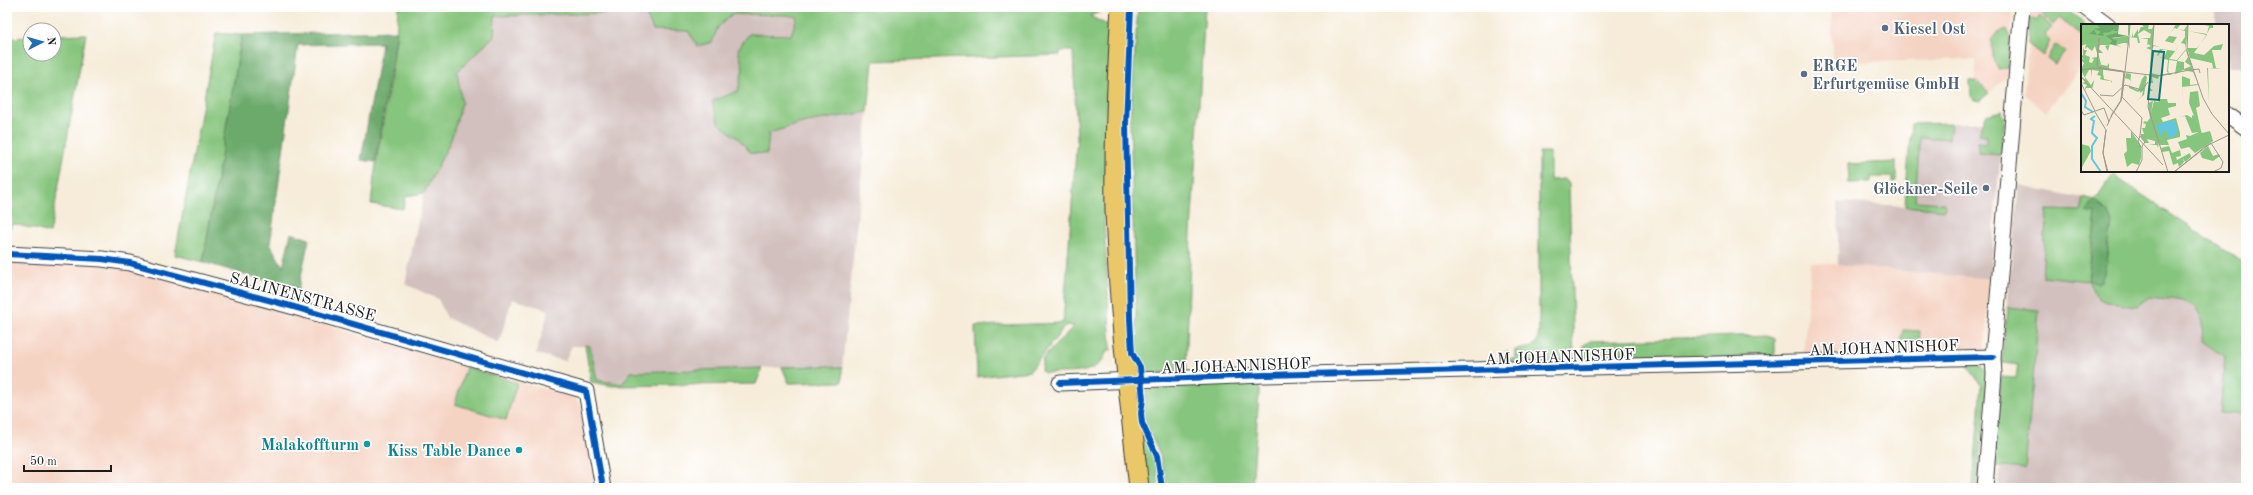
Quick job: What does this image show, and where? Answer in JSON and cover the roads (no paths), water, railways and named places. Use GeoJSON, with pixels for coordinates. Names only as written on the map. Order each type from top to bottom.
{"type":"FeatureCollection","features":[{"type":"Feature","properties":{"kind":"main road"},"geometry":{"type":"LineString","coordinates":[[1121,14],[1116,130],[1115,211],[1127,380],[1139,488]]}},
{"type":"Feature","properties":{"kind":"street"},"geometry":{"type":"LineString","coordinates":[[1985,488],[1994,374],[1993,357],[2022,7]]}},
{"type":"Feature","properties":{"kind":"street"},"geometry":{"type":"LineString","coordinates":[[2084,7],[2107,24]]}},
{"type":"Feature","properties":{"kind":"street"},"geometry":{"type":"LineString","coordinates":[[2229,116],[2246,128]]}},
{"type":"Feature","properties":{"kind":"street","name":"SALINENSTRASSE"},"geometry":{"type":"LineString","coordinates":[[7,254],[102,259],[130,263],[287,305],[586,391],[603,488]]}},
{"type":"Feature","properties":{"kind":"street","name":"AM JOHANNISHOF"},"geometry":{"type":"LineString","coordinates":[[1127,380],[1993,357]]}},
{"type":"Feature","properties":{"kind":"street"},"geometry":{"type":"LineString","coordinates":[[1060,383],[1127,380]]}},
{"type":"Feature","properties":{"kind":"place","name":"Kiesel Ost"},"geometry":{"type":"Point","coordinates":[1885,28]}},
{"type":"Feature","properties":{"kind":"place","name":"ERGE Erfurtgemüse GmbH"},"geometry":{"type":"Point","coordinates":[1804,74]}},
{"type":"Feature","properties":{"kind":"place","name":"Glöckner-Seile"},"geometry":{"type":"Point","coordinates":[1986,188]}},
{"type":"Feature","properties":{"kind":"place","name":"Malakoffturm"},"geometry":{"type":"Point","coordinates":[367,444]}},
{"type":"Feature","properties":{"kind":"place","name":"Kiss Table Dance"},"geometry":{"type":"Point","coordinates":[519,450]}}]}
